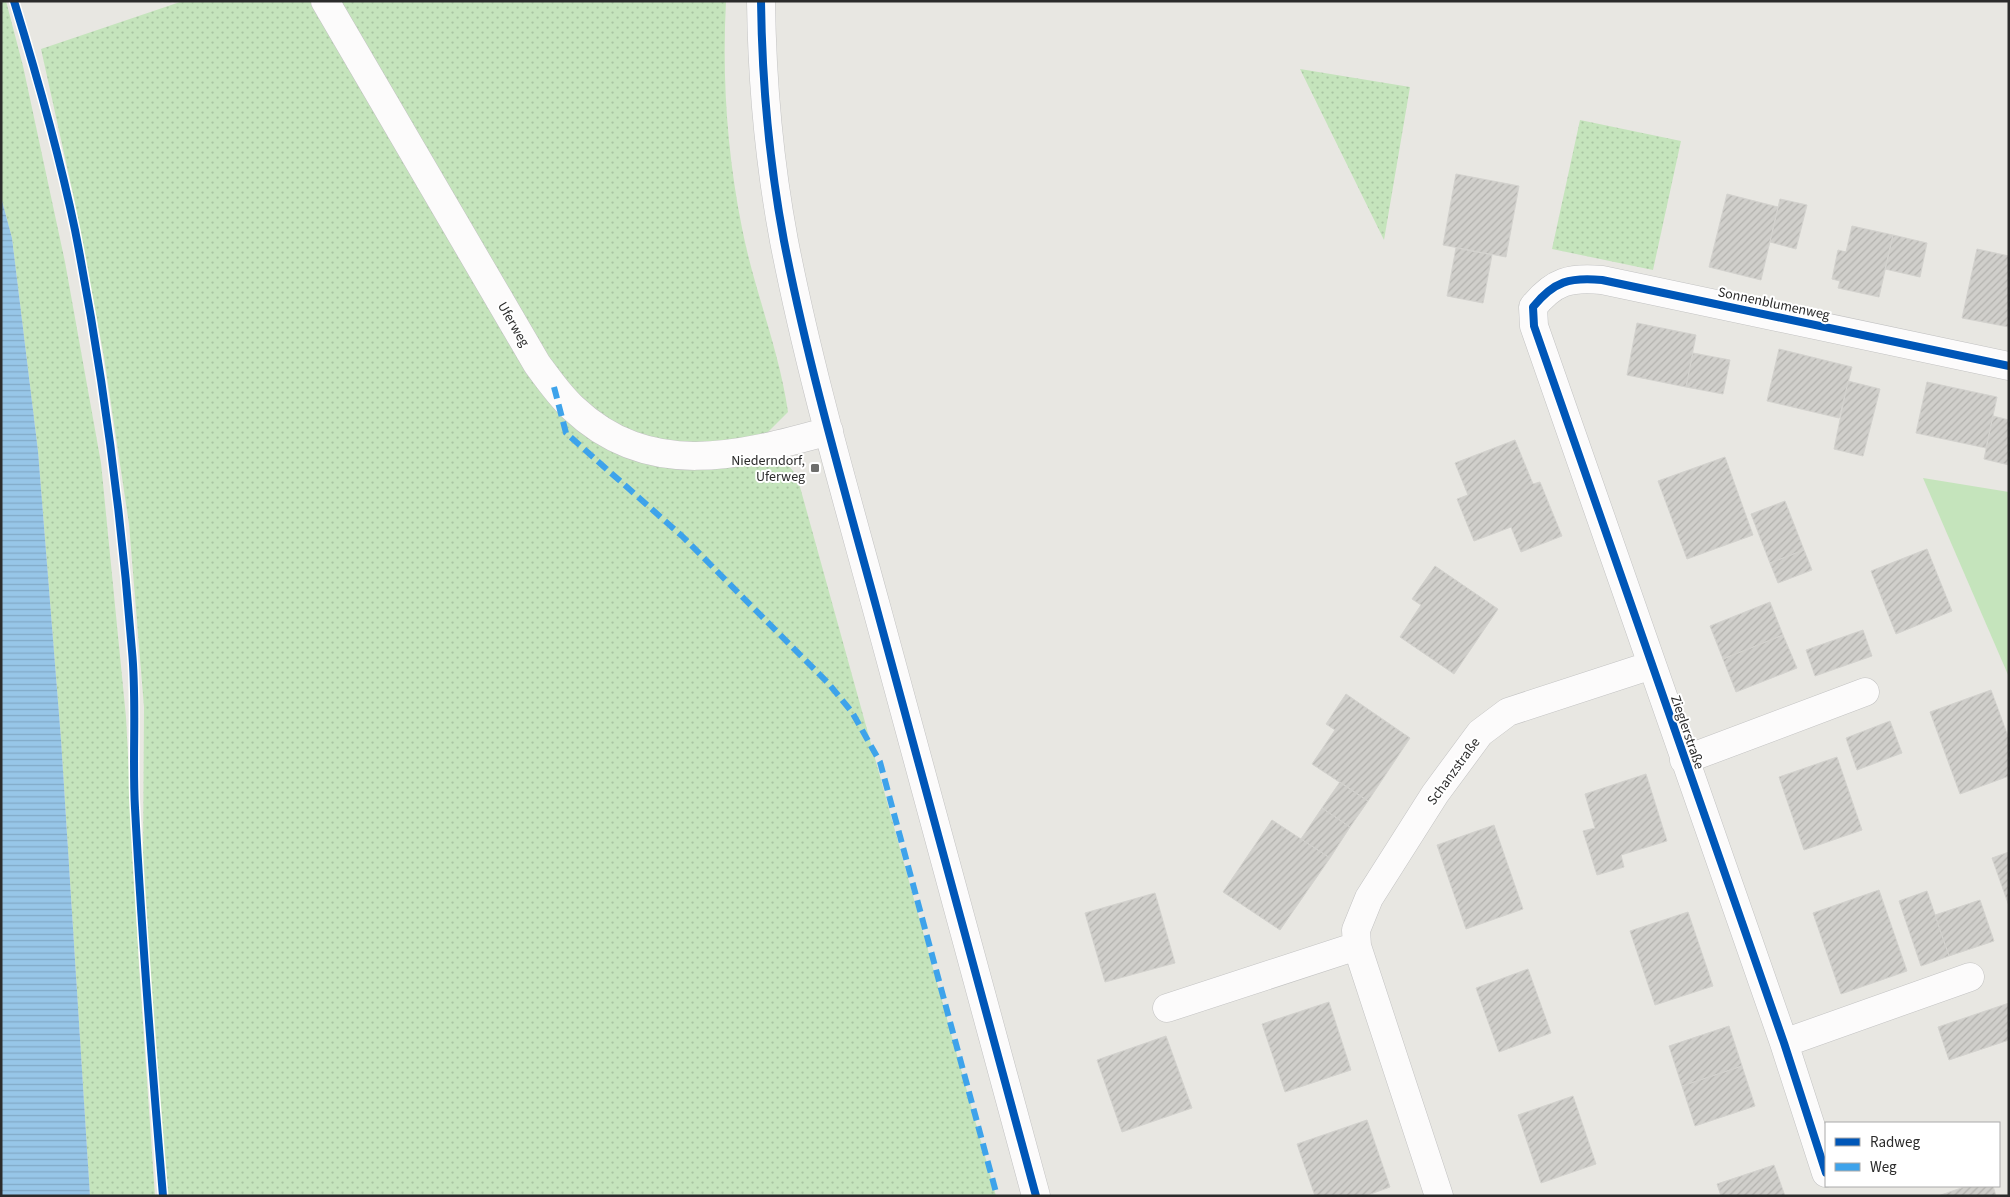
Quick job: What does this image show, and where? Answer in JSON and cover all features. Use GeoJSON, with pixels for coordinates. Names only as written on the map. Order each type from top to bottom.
{"type":"FeatureCollection","features":[{"type":"Feature","properties":{"kind":"street","name":"Uferweg"},"geometry":{"type":"LineString","coordinates":[[325,1],[537,364],[573,408],[609,434],[645,450],[665,456],[717,455],[758,449],[829,432]]}},
{"type":"Feature","properties":{"kind":"street"},"geometry":{"type":"LineString","coordinates":[[761,1],[762,73],[771,158],[784,240],[829,432],[1036,1196]]}},
{"type":"Feature","properties":{"kind":"street","name":"Sonnenblumenweg"},"geometry":{"type":"LineString","coordinates":[[1539,300],[1551,289],[1566,280],[1582,278],[1602,280],[2009,366]]}},
{"type":"Feature","properties":{"kind":"street","name":"Zieglerstraße"},"geometry":{"type":"LineString","coordinates":[[1539,300],[1533,307],[1534,326],[1784,1043],[1825,1170]]}},
{"type":"Feature","properties":{"kind":"street","name":"Schanzstraße"},"geometry":{"type":"LineString","coordinates":[[1439,1196],[1358,946],[1356,930],[1369,898],[1435,794],[1480,733],[1508,712],[1652,665]]}},
{"type":"Feature","properties":{"kind":"street","name":"Zieglerstraße"},"geometry":{"type":"LineString","coordinates":[[1684,760],[1865,692]]}},
{"type":"Feature","properties":{"kind":"street"},"geometry":{"type":"LineString","coordinates":[[1167,1008],[1358,946]]}},
{"type":"Feature","properties":{"kind":"street"},"geometry":{"type":"LineString","coordinates":[[1784,1043],[1970,977]]}},
{"type":"Feature","properties":{"kind":"green space"},"geometry":{"type":"Polygon","coordinates":[[[1,1],[6,1],[23,66],[65,262],[101,463],[126,717],[139,966],[155,1196],[90,1196],[61,739],[38,451],[12,238],[1,197],[1,1]]]}},
{"type":"Feature","properties":{"kind":"green space"},"geometry":{"type":"Polygon","coordinates":[[[183,1],[312,1],[525,360],[633,457],[677,469],[710,468],[762,460],[786,462],[797,476],[996,1196],[166,1196],[143,868],[144,707],[129,524],[104,357],[75,203],[41,49],[183,1]]]}},
{"type":"Feature","properties":{"kind":"green space"},"geometry":{"type":"Polygon","coordinates":[[[334,1],[726,1],[725,86],[729,143],[737,200],[747,251],[779,365],[788,412],[764,436],[725,445],[664,445],[613,428],[547,365],[334,1]]]}},
{"type":"Feature","properties":{"kind":"green space"},"geometry":{"type":"Polygon","coordinates":[[[1300,69],[1410,87],[1384,240],[1300,69]]]}},
{"type":"Feature","properties":{"kind":"green space"},"geometry":{"type":"Polygon","coordinates":[[[1580,120],[1681,141],[1653,270],[1552,249],[1580,120]]]}},
{"type":"Feature","properties":{"kind":"green space"},"geometry":{"type":"Polygon","coordinates":[[[1923,478],[2009,492],[2009,677],[1923,478]]]}},
{"type":"Feature","properties":{"kind":"water"},"geometry":{"type":"Polygon","coordinates":[[[1,197],[12,238],[38,451],[61,739],[90,1196],[1,1196],[1,197]]]}},
{"type":"Feature","properties":{"kind":"building"},"geometry":{"type":"Polygon","coordinates":[[[1456,174],[1519,186],[1506,257],[1443,245],[1456,174]]]}},
{"type":"Feature","properties":{"kind":"building"},"geometry":{"type":"Polygon","coordinates":[[[1727,194],[1778,207],[1761,280],[1709,267],[1727,194]]]}},
{"type":"Feature","properties":{"kind":"building"},"geometry":{"type":"Polygon","coordinates":[[[1780,199],[1807,205],[1796,249],[1770,242],[1780,199]]]}},
{"type":"Feature","properties":{"kind":"building"},"geometry":{"type":"Polygon","coordinates":[[[1852,226],[1893,235],[1879,297],[1838,288],[1840,281],[1832,279],[1838,250],[1846,252],[1852,226]]]}},
{"type":"Feature","properties":{"kind":"building"},"geometry":{"type":"Polygon","coordinates":[[[1893,235],[1927,243],[1920,277],[1885,269],[1893,235]]]}},
{"type":"Feature","properties":{"kind":"building"},"geometry":{"type":"Polygon","coordinates":[[[1456,248],[1492,255],[1483,303],[1447,296],[1456,248]]]}},
{"type":"Feature","properties":{"kind":"building"},"geometry":{"type":"Polygon","coordinates":[[[1977,249],[2009,256],[2009,327],[1962,318],[1977,249]]]}},
{"type":"Feature","properties":{"kind":"building"},"geometry":{"type":"Polygon","coordinates":[[[1637,323],[1696,335],[1686,387],[1627,375],[1637,323]]]}},
{"type":"Feature","properties":{"kind":"building"},"geometry":{"type":"Polygon","coordinates":[[[1779,349],[1852,367],[1839,418],[1767,401],[1779,349]]]}},
{"type":"Feature","properties":{"kind":"building"},"geometry":{"type":"Polygon","coordinates":[[[1693,353],[1730,360],[1723,394],[1686,387],[1693,353]]]}},
{"type":"Feature","properties":{"kind":"building"},"geometry":{"type":"Polygon","coordinates":[[[1848,381],[1880,389],[1863,456],[1834,449],[1848,381]]]}},
{"type":"Feature","properties":{"kind":"building"},"geometry":{"type":"Polygon","coordinates":[[[1927,382],[1997,397],[1986,448],[1916,433],[1927,382]]]}},
{"type":"Feature","properties":{"kind":"building"},"geometry":{"type":"Polygon","coordinates":[[[1993,416],[2009,420],[2009,465],[1984,459],[1993,416]]]}},
{"type":"Feature","properties":{"kind":"building"},"geometry":{"type":"Polygon","coordinates":[[[1515,440],[1533,484],[1540,482],[1562,536],[1521,552],[1511,527],[1474,541],[1457,499],[1468,495],[1455,463],[1515,440]]]}},
{"type":"Feature","properties":{"kind":"building"},"geometry":{"type":"Polygon","coordinates":[[[1725,457],[1753,535],[1687,559],[1658,481],[1725,457]]]}},
{"type":"Feature","properties":{"kind":"building"},"geometry":{"type":"Polygon","coordinates":[[[1785,501],[1804,550],[1770,563],[1751,514],[1785,501]]]}},
{"type":"Feature","properties":{"kind":"building"},"geometry":{"type":"Polygon","coordinates":[[[1927,549],[1952,611],[1896,634],[1871,571],[1927,549]]]}},
{"type":"Feature","properties":{"kind":"building"},"geometry":{"type":"Polygon","coordinates":[[[1804,550],[1812,570],[1778,583],[1770,563],[1804,550]]]}},
{"type":"Feature","properties":{"kind":"building"},"geometry":{"type":"Polygon","coordinates":[[[1435,566],[1498,609],[1454,674],[1400,637],[1421,605],[1412,599],[1435,566]]]}},
{"type":"Feature","properties":{"kind":"building"},"geometry":{"type":"Polygon","coordinates":[[[1770,602],[1783,635],[1723,659],[1710,626],[1770,602]]]}},
{"type":"Feature","properties":{"kind":"building"},"geometry":{"type":"Polygon","coordinates":[[[1863,630],[1872,656],[1815,676],[1806,650],[1863,630]]]}},
{"type":"Feature","properties":{"kind":"building"},"geometry":{"type":"Polygon","coordinates":[[[1783,635],[1797,668],[1736,692],[1723,659],[1783,635]]]}},
{"type":"Feature","properties":{"kind":"building"},"geometry":{"type":"Polygon","coordinates":[[[1991,690],[2009,739],[2009,776],[1960,794],[1930,712],[1991,690]]]}},
{"type":"Feature","properties":{"kind":"building"},"geometry":{"type":"Polygon","coordinates":[[[1346,694],[1410,738],[1368,801],[1312,764],[1335,730],[1326,724],[1346,694]]]}},
{"type":"Feature","properties":{"kind":"building"},"geometry":{"type":"Polygon","coordinates":[[[1890,721],[1902,753],[1857,770],[1846,738],[1890,721]]]}},
{"type":"Feature","properties":{"kind":"building"},"geometry":{"type":"Polygon","coordinates":[[[1837,757],[1862,830],[1804,850],[1779,777],[1837,757]]]}},
{"type":"Feature","properties":{"kind":"building"},"geometry":{"type":"Polygon","coordinates":[[[1646,774],[1667,841],[1621,855],[1624,867],[1597,875],[1583,831],[1595,828],[1585,794],[1646,774]]]}},
{"type":"Feature","properties":{"kind":"building"},"geometry":{"type":"Polygon","coordinates":[[[1340,782],[1368,801],[1350,827],[1322,808],[1340,782]]]}},
{"type":"Feature","properties":{"kind":"building"},"geometry":{"type":"Polygon","coordinates":[[[1322,808],[1350,827],[1330,858],[1301,839],[1322,808]]]}},
{"type":"Feature","properties":{"kind":"building"},"geometry":{"type":"Polygon","coordinates":[[[1272,820],[1330,858],[1280,930],[1223,892],[1272,820]]]}},
{"type":"Feature","properties":{"kind":"building"},"geometry":{"type":"Polygon","coordinates":[[[1494,825],[1523,909],[1466,929],[1437,845],[1494,825]]]}},
{"type":"Feature","properties":{"kind":"building"},"geometry":{"type":"Polygon","coordinates":[[[2009,852],[2009,906],[1992,858],[2009,852]]]}},
{"type":"Feature","properties":{"kind":"building"},"geometry":{"type":"Polygon","coordinates":[[[1879,890],[1907,971],[1841,994],[1813,913],[1879,890]]]}},
{"type":"Feature","properties":{"kind":"building"},"geometry":{"type":"Polygon","coordinates":[[[1927,891],[1949,956],[1921,966],[1899,901],[1927,891]]]}},
{"type":"Feature","properties":{"kind":"building"},"geometry":{"type":"Polygon","coordinates":[[[1155,893],[1175,963],[1105,982],[1085,913],[1155,893]]]}},
{"type":"Feature","properties":{"kind":"building"},"geometry":{"type":"Polygon","coordinates":[[[1980,900],[1994,941],[1949,956],[1935,915],[1980,900]]]}},
{"type":"Feature","properties":{"kind":"building"},"geometry":{"type":"Polygon","coordinates":[[[1688,912],[1713,986],[1655,1005],[1630,931],[1688,912]]]}},
{"type":"Feature","properties":{"kind":"building"},"geometry":{"type":"Polygon","coordinates":[[[1528,969],[1551,1033],[1499,1052],[1476,988],[1528,969]]]}},
{"type":"Feature","properties":{"kind":"building"},"geometry":{"type":"Polygon","coordinates":[[[1329,1002],[1351,1070],[1285,1092],[1262,1024],[1329,1002]]]}},
{"type":"Feature","properties":{"kind":"building"},"geometry":{"type":"Polygon","coordinates":[[[2009,1003],[2009,1040],[1949,1060],[1938,1027],[2009,1003]]]}},
{"type":"Feature","properties":{"kind":"building"},"geometry":{"type":"Polygon","coordinates":[[[1729,1026],[1742,1066],[1682,1086],[1669,1046],[1729,1026]]]}},
{"type":"Feature","properties":{"kind":"building"},"geometry":{"type":"Polygon","coordinates":[[[1166,1036],[1192,1108],[1122,1132],[1097,1060],[1166,1036]]]}},
{"type":"Feature","properties":{"kind":"building"},"geometry":{"type":"Polygon","coordinates":[[[1742,1066],[1755,1106],[1695,1126],[1682,1086],[1742,1066]]]}},
{"type":"Feature","properties":{"kind":"building"},"geometry":{"type":"Polygon","coordinates":[[[1573,1096],[1596,1164],[1541,1183],[1518,1115],[1573,1096]]]}},
{"type":"Feature","properties":{"kind":"building"},"geometry":{"type":"Polygon","coordinates":[[[1367,1120],[1390,1187],[1365,1196],[1315,1196],[1297,1144],[1367,1120]]]}},
{"type":"Feature","properties":{"kind":"building"},"geometry":{"type":"Polygon","coordinates":[[[1774,1165],[1785,1196],[1721,1196],[1717,1184],[1774,1165]]]}},
{"type":"Feature","properties":{"kind":"building"},"geometry":{"type":"Polygon","coordinates":[[[1964,1187],[1993,1187],[1996,1196],[1938,1196],[1964,1187]]]}},
{"type":"Feature","properties":{"kind":"marked path"},"geometry":{"type":"LineString","coordinates":[[554,387],[566,433],[682,536],[828,683],[852,712],[880,762],[997,1196]]}},
{"type":"Feature","properties":{"kind":"cycle path"},"geometry":{"type":"LineString","coordinates":[[14,1],[47,115],[75,230],[94,334],[110,439],[128,598],[133,671],[135,808],[147,1002],[163,1196]]}},
{"type":"Feature","properties":{"kind":"cycle path"},"geometry":{"type":"LineString","coordinates":[[761,1],[763,61],[770,151],[793,287],[839,470],[1036,1196]]}},
{"type":"Feature","properties":{"kind":"cycle path"},"geometry":{"type":"LineString","coordinates":[[1825,1170],[1784,1043],[1534,326],[1533,307],[1548,291],[1563,283],[1581,279],[1602,280],[2009,366]]}},
{"type":"Feature","properties":{"kind":"place","name":"Niederndorf, Uferweg"},"geometry":{"type":"Point","coordinates":[815,468]}}]}
